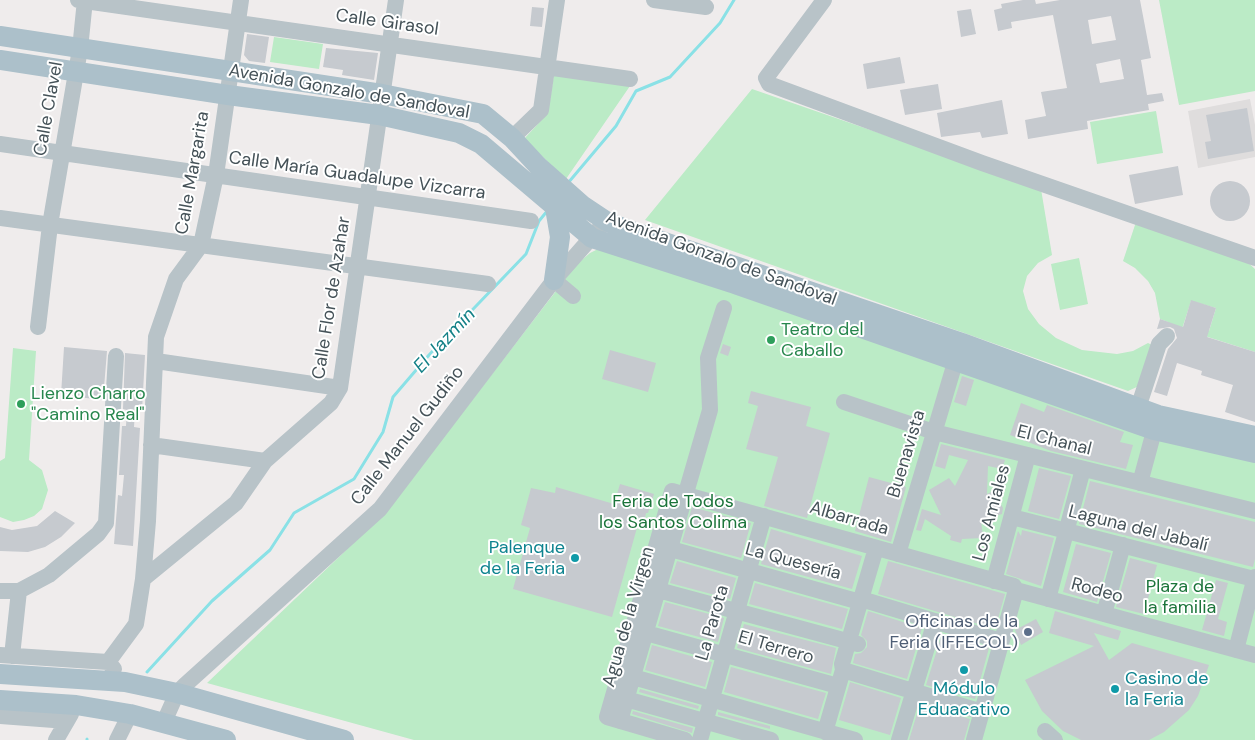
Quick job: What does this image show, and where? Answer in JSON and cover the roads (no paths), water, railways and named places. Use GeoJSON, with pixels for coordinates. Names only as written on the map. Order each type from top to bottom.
{"type":"FeatureCollection","features":[{"type":"Feature","properties":{"kind":"main road","name":"Avenida Gonzalo de Sandoval"},"geometry":{"type":"LineString","coordinates":[[0,36],[382,94],[483,114],[512,138],[564,189],[606,221],[962,343],[1138,408],[1156,423],[1255,436]]}},
{"type":"Feature","properties":{"kind":"main road","name":"Avenida Gonzalo de Sandoval"},"geometry":{"type":"LineString","coordinates":[[0,60],[228,95],[379,115],[459,133],[481,144],[592,238],[1156,423],[1255,453]]}},
{"type":"Feature","properties":{"kind":"main road"},"geometry":{"type":"LineString","coordinates":[[552,206],[560,237],[554,280]]}},
{"type":"Feature","properties":{"kind":"main road"},"geometry":{"type":"LineString","coordinates":[[0,674],[125,682],[177,694],[344,740]]}},
{"type":"Feature","properties":{"kind":"main road"},"geometry":{"type":"LineString","coordinates":[[0,700],[71,713],[130,714],[226,740]]}},
{"type":"Feature","properties":{"kind":"street","name":"Calle Girasol"},"geometry":{"type":"LineString","coordinates":[[83,0],[630,79]]}},
{"type":"Feature","properties":{"kind":"street","name":"Calle Clavel"},"geometry":{"type":"LineString","coordinates":[[38,327],[50,224],[80,49],[83,0]]}},
{"type":"Feature","properties":{"kind":"street","name":"Calle Margarita"},"geometry":{"type":"LineString","coordinates":[[108,662],[136,624],[143,579],[148,521],[156,337],[176,279],[201,245],[216,175],[242,0]]}},
{"type":"Feature","properties":{"kind":"street","name":"Calle Flor de Azahar"},"geometry":{"type":"LineString","coordinates":[[143,579],[236,503],[265,461],[326,408],[340,388],[396,0]]}},
{"type":"Feature","properties":{"kind":"street"},"geometry":{"type":"LineString","coordinates":[[512,138],[541,110],[557,0]]}},
{"type":"Feature","properties":{"kind":"street"},"geometry":{"type":"LineString","coordinates":[[654,0],[706,7]]}},
{"type":"Feature","properties":{"kind":"street"},"geometry":{"type":"LineString","coordinates":[[824,0],[766,78],[769,84],[990,166],[1255,258]]}},
{"type":"Feature","properties":{"kind":"street","name":"Calle María Guadalupe Vizcarra"},"geometry":{"type":"LineString","coordinates":[[0,144],[530,222]]}},
{"type":"Feature","properties":{"kind":"street"},"geometry":{"type":"LineString","coordinates":[[0,218],[488,284]]}},
{"type":"Feature","properties":{"kind":"street","name":"Calle Manuel Gudiño"},"geometry":{"type":"LineString","coordinates":[[164,722],[177,694],[380,509],[554,280],[606,221]]}},
{"type":"Feature","properties":{"kind":"street"},"geometry":{"type":"LineString","coordinates":[[554,280],[573,296]]}},
{"type":"Feature","properties":{"kind":"street","name":"Agua de la Virgen"},"geometry":{"type":"LineString","coordinates":[[613,719],[679,493],[710,410],[708,358],[724,308]]}},
{"type":"Feature","properties":{"kind":"street"},"geometry":{"type":"LineString","coordinates":[[1138,408],[1159,344],[1167,336]]}},
{"type":"Feature","properties":{"kind":"street"},"geometry":{"type":"LineString","coordinates":[[0,590],[19,592],[49,575],[98,534],[106,523],[116,356]]}},
{"type":"Feature","properties":{"kind":"street"},"geometry":{"type":"LineString","coordinates":[[156,361],[340,388]]}},
{"type":"Feature","properties":{"kind":"street","name":"Buenavista"},"geometry":{"type":"LineString","coordinates":[[898,554],[954,366]]}},
{"type":"Feature","properties":{"kind":"street","name":"El Chanal"},"geometry":{"type":"LineString","coordinates":[[844,402],[934,432],[1255,512]]}},
{"type":"Feature","properties":{"kind":"street"},"geometry":{"type":"LineString","coordinates":[[1140,483],[1156,423]]}},
{"type":"Feature","properties":{"kind":"street"},"geometry":{"type":"LineString","coordinates":[[151,445],[265,461]]}},
{"type":"Feature","properties":{"kind":"street","name":"Los Amiales"},"geometry":{"type":"LineString","coordinates":[[994,581],[1028,455]]}},
{"type":"Feature","properties":{"kind":"street"},"geometry":{"type":"LineString","coordinates":[[1048,599],[1083,469]]}},
{"type":"Feature","properties":{"kind":"street","name":"Albarrada"},"geometry":{"type":"LineString","coordinates":[[679,493],[1015,588]]}},
{"type":"Feature","properties":{"kind":"street","name":"La Parota"},"geometry":{"type":"LineString","coordinates":[[700,740],[764,516]]}},
{"type":"Feature","properties":{"kind":"street","name":"Laguna del Jabalí"},"geometry":{"type":"LineString","coordinates":[[1012,517],[1255,578]]}},
{"type":"Feature","properties":{"kind":"street"},"geometry":{"type":"LineString","coordinates":[[1104,614],[1123,545]]}},
{"type":"Feature","properties":{"kind":"street","name":"Agua de la Virgen"},"geometry":{"type":"LineString","coordinates":[[613,719],[626,699],[633,678],[658,590],[663,547]]}},
{"type":"Feature","properties":{"kind":"street","name":"La Quesería"},"geometry":{"type":"LineString","coordinates":[[663,547],[864,601],[1002,641]]}},
{"type":"Feature","properties":{"kind":"street"},"geometry":{"type":"LineString","coordinates":[[876,548],[853,643],[842,664],[847,671],[982,712]]}},
{"type":"Feature","properties":{"kind":"street"},"geometry":{"type":"LineString","coordinates":[[1236,650],[1255,578]]}},
{"type":"Feature","properties":{"kind":"street"},"geometry":{"type":"LineString","coordinates":[[974,740],[1015,588]]}},
{"type":"Feature","properties":{"kind":"street","name":"Rodeo"},"geometry":{"type":"LineString","coordinates":[[1015,588],[1048,599],[1255,655]]}},
{"type":"Feature","properties":{"kind":"street"},"geometry":{"type":"LineString","coordinates":[[658,590],[853,643]]}},
{"type":"Feature","properties":{"kind":"street"},"geometry":{"type":"LineString","coordinates":[[19,592],[6,655],[108,662],[125,682]]}},
{"type":"Feature","properties":{"kind":"street"},"geometry":{"type":"LineString","coordinates":[[899,740],[935,621]]}},
{"type":"Feature","properties":{"kind":"street","name":"El Terrero"},"geometry":{"type":"LineString","coordinates":[[646,632],[838,686]]}},
{"type":"Feature","properties":{"kind":"street"},"geometry":{"type":"LineString","coordinates":[[825,732],[838,686],[847,671]]}},
{"type":"Feature","properties":{"kind":"street"},"geometry":{"type":"LineString","coordinates":[[633,678],[854,740]]}},
{"type":"Feature","properties":{"kind":"street"},"geometry":{"type":"LineString","coordinates":[[626,699],[771,740]]}},
{"type":"Feature","properties":{"kind":"street"},"geometry":{"type":"LineString","coordinates":[[0,716],[71,713]]}},
{"type":"Feature","properties":{"kind":"street"},"geometry":{"type":"LineString","coordinates":[[56,740],[71,713]]}},
{"type":"Feature","properties":{"kind":"street"},"geometry":{"type":"LineString","coordinates":[[117,740],[130,714]]}},
{"type":"Feature","properties":{"kind":"street"},"geometry":{"type":"LineString","coordinates":[[613,719],[685,740]]}},
{"type":"Feature","properties":{"kind":"waterway","name":"El Jazmín"},"geometry":{"type":"LineString","coordinates":[[568,183],[616,126],[636,91],[670,77],[720,23],[734,0]]}},
{"type":"Feature","properties":{"kind":"waterway","name":"El Jazmín"},"geometry":{"type":"LineString","coordinates":[[147,672],[212,601],[270,550],[294,513],[354,479],[383,432],[393,397],[429,355],[526,254],[539,221],[548,210]]}},
{"type":"Feature","properties":{"kind":"place","name":"Teatro del Caballo"},"geometry":{"type":"Point","coordinates":[771,340]}},
{"type":"Feature","properties":{"kind":"place","name":"Lienzo Charro \"Camino Real\""},"geometry":{"type":"Point","coordinates":[21,404]}},
{"type":"Feature","properties":{"kind":"place","name":"Palenque de la Feria"},"geometry":{"type":"Point","coordinates":[575,558]}},
{"type":"Feature","properties":{"kind":"place","name":"Oficinas de la Feria (IFFECOL)"},"geometry":{"type":"Point","coordinates":[1028,632]}},
{"type":"Feature","properties":{"kind":"place","name":"Módulo Eduacativo"},"geometry":{"type":"Point","coordinates":[964,670]}},
{"type":"Feature","properties":{"kind":"place","name":"Casino de la Feria"},"geometry":{"type":"Point","coordinates":[1115,689]}},
{"type":"Feature","properties":{"kind":"park label","name":"Feria de Todos los Santos Colima"},"geometry":{"type":"Point","coordinates":[673,512]}},
{"type":"Feature","properties":{"kind":"park label","name":"Plaza de la familia"},"geometry":{"type":"Point","coordinates":[1180,597]}}]}
